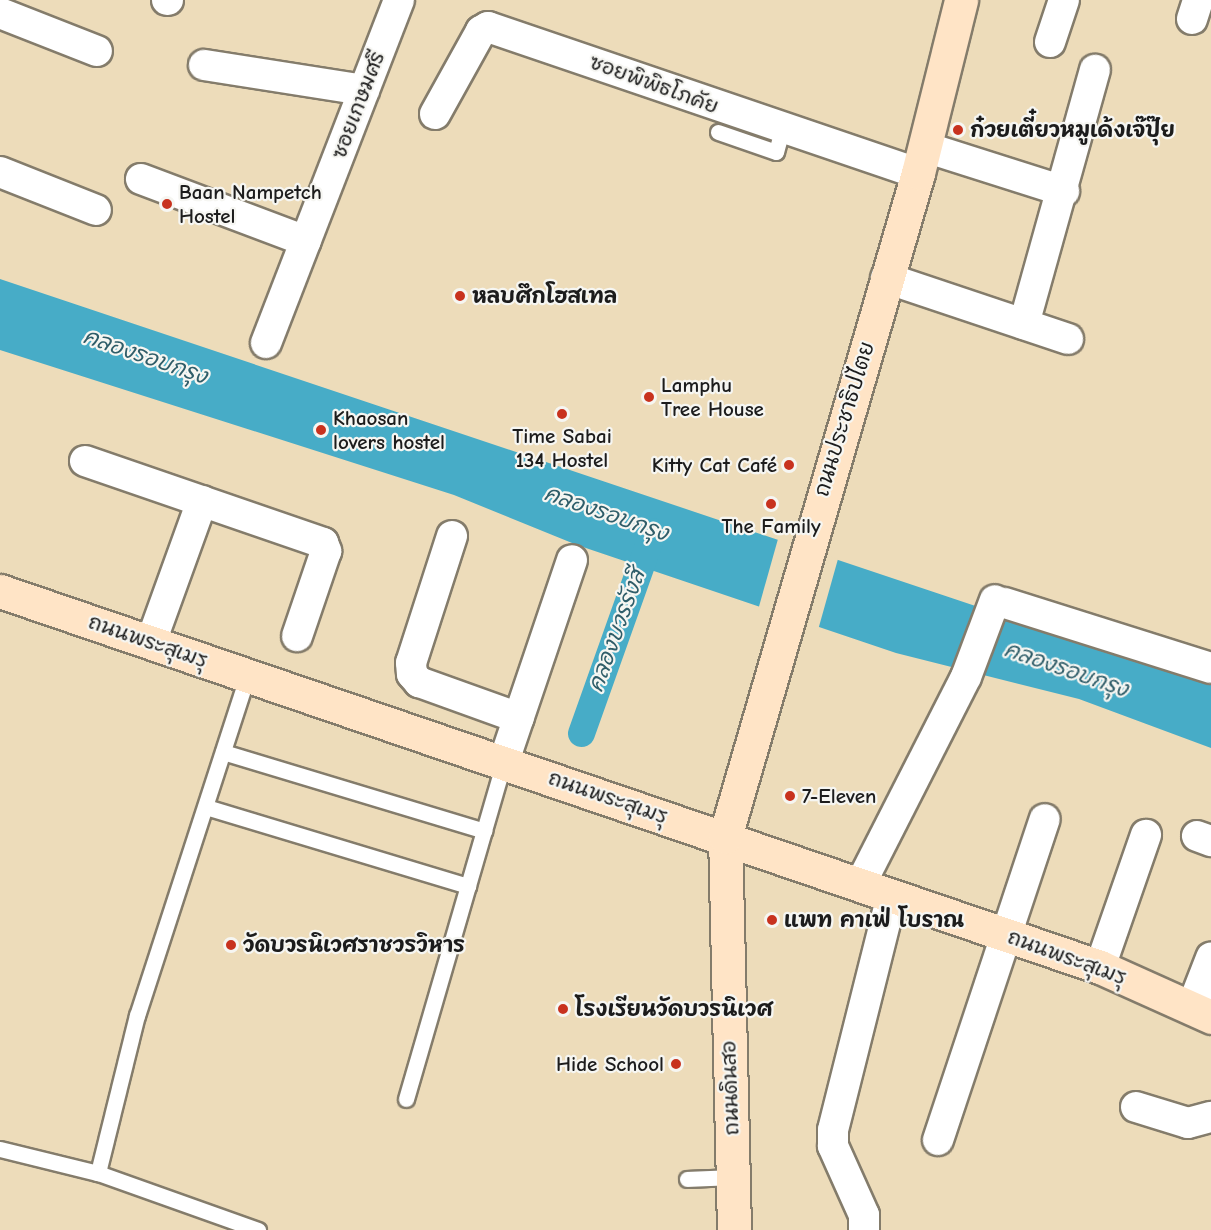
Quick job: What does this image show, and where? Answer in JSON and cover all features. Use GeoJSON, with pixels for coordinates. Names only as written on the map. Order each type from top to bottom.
{"type":"FeatureCollection","features":[{"type":"Feature","properties":{"kind":"main road","name":"ถนนประชาธิปไตย"},"geometry":{"type":"LineString","coordinates":[[725,837],[746,757],[921,160],[961,0]]}},
{"type":"Feature","properties":{"kind":"main road","name":"ถนนพระสุเมรุ"},"geometry":{"type":"LineString","coordinates":[[0,591],[861,883],[1100,968],[1202,1012]]}},
{"type":"Feature","properties":{"kind":"main road","name":"ถนนดินสอ"},"geometry":{"type":"LineString","coordinates":[[725,837],[734,1230]]}},
{"type":"Feature","properties":{"kind":"street","name":"ซอยเกษมศรี"},"geometry":{"type":"LineString","coordinates":[[266,343],[399,0]]}},
{"type":"Feature","properties":{"kind":"street"},"geometry":{"type":"LineString","coordinates":[[1050,42],[1064,0]]}},
{"type":"Feature","properties":{"kind":"street"},"geometry":{"type":"LineString","coordinates":[[0,13],[97,51]]}},
{"type":"Feature","properties":{"kind":"street","name":"ซอยพิพิธโภคัย"},"geometry":{"type":"LineString","coordinates":[[435,114],[481,31],[488,27],[782,130],[1064,192]]}},
{"type":"Feature","properties":{"kind":"street"},"geometry":{"type":"LineString","coordinates":[[204,65],[364,90]]}},
{"type":"Feature","properties":{"kind":"street"},"geometry":{"type":"LineString","coordinates":[[1024,324],[1064,192],[1095,70]]}},
{"type":"Feature","properties":{"kind":"street"},"geometry":{"type":"LineString","coordinates":[[0,172],[96,210]]}},
{"type":"Feature","properties":{"kind":"street"},"geometry":{"type":"LineString","coordinates":[[141,179],[306,241]]}},
{"type":"Feature","properties":{"kind":"street"},"geometry":{"type":"LineString","coordinates":[[886,278],[1068,339]]}},
{"type":"Feature","properties":{"kind":"street"},"geometry":{"type":"LineString","coordinates":[[85,461],[326,547],[297,636]]}},
{"type":"Feature","properties":{"kind":"street"},"geometry":{"type":"LineString","coordinates":[[151,642],[202,501]]}},
{"type":"Feature","properties":{"kind":"street"},"geometry":{"type":"LineString","coordinates":[[452,536],[411,663],[412,674],[419,682],[519,718]]}},
{"type":"Feature","properties":{"kind":"street"},"geometry":{"type":"LineString","coordinates":[[504,761],[572,560]]}},
{"type":"Feature","properties":{"kind":"street"},"geometry":{"type":"LineString","coordinates":[[861,883],[966,677],[998,603],[1211,668]]}},
{"type":"Feature","properties":{"kind":"street"},"geometry":{"type":"LineString","coordinates":[[938,1140],[1003,934],[1045,819]]}},
{"type":"Feature","properties":{"kind":"street"},"geometry":{"type":"LineString","coordinates":[[1100,968],[1146,835]]}},
{"type":"Feature","properties":{"kind":"street"},"geometry":{"type":"LineString","coordinates":[[864,1230],[864,1215],[833,1146],[833,1130],[892,895]]}},
{"type":"Feature","properties":{"kind":"street"},"geometry":{"type":"LineString","coordinates":[[1202,1012],[1211,958]]}},
{"type":"Feature","properties":{"kind":"street"},"geometry":{"type":"LineString","coordinates":[[1136,1107],[1188,1123],[1211,1117]]}},
{"type":"Feature","properties":{"kind":"lane"},"geometry":{"type":"LineString","coordinates":[[718,132],[776,152],[782,130]]}},
{"type":"Feature","properties":{"kind":"lane"},"geometry":{"type":"LineString","coordinates":[[98,1173],[137,1015],[248,674]]}},
{"type":"Feature","properties":{"kind":"lane"},"geometry":{"type":"LineString","coordinates":[[222,752],[484,831]]}},
{"type":"Feature","properties":{"kind":"lane"},"geometry":{"type":"LineString","coordinates":[[406,1099],[504,761]]}},
{"type":"Feature","properties":{"kind":"lane"},"geometry":{"type":"LineString","coordinates":[[206,807],[468,886]]}},
{"type":"Feature","properties":{"kind":"lane"},"geometry":{"type":"LineString","coordinates":[[0,1149],[98,1173],[258,1230]]}},
{"type":"Feature","properties":{"kind":"lane"},"geometry":{"type":"LineString","coordinates":[[687,1179],[733,1177]]}},
{"type":"Feature","properties":{"kind":"water","name":"คลองรอบกรุง"},"geometry":{"type":"Polygon","coordinates":[[[0,279],[1211,685],[1211,748],[1079,699],[896,653],[577,545],[454,495],[0,350],[0,279]]]}},
{"type":"Feature","properties":{"kind":"pier"},"geometry":{"type":"Polygon","coordinates":[[[778,539],[838,559],[818,630],[758,610],[778,539]]]}},
{"type":"Feature","properties":{"kind":"waterway","name":"คลองบวรรังสี"},"geometry":{"type":"LineString","coordinates":[[581,733],[653,531]]}},
{"type":"Feature","properties":{"kind":"place","name":"ก๋วยเตี๋ยวหมูเด้งเจ๊ปุ๊ย"},"geometry":{"type":"Point","coordinates":[958,130]}},
{"type":"Feature","properties":{"kind":"place","name":"Baan Nampetch Hostel"},"geometry":{"type":"Point","coordinates":[167,204]}},
{"type":"Feature","properties":{"kind":"place","name":"หลบศึกโฮสเทล"},"geometry":{"type":"Point","coordinates":[460,296]}},
{"type":"Feature","properties":{"kind":"place","name":"Lamphu Tree House"},"geometry":{"type":"Point","coordinates":[649,397]}},
{"type":"Feature","properties":{"kind":"place","name":"Time Sabai 134 Hostel"},"geometry":{"type":"Point","coordinates":[562,414]}},
{"type":"Feature","properties":{"kind":"place","name":"Khaosan lovers hostel"},"geometry":{"type":"Point","coordinates":[321,430]}},
{"type":"Feature","properties":{"kind":"place","name":"Kitty Cat Café"},"geometry":{"type":"Point","coordinates":[789,465]}},
{"type":"Feature","properties":{"kind":"place","name":"The Family"},"geometry":{"type":"Point","coordinates":[771,504]}},
{"type":"Feature","properties":{"kind":"place","name":"7-Eleven"},"geometry":{"type":"Point","coordinates":[790,796]}},
{"type":"Feature","properties":{"kind":"place","name":"แพท คาเฟ่ โบราณ"},"geometry":{"type":"Point","coordinates":[772,920]}},
{"type":"Feature","properties":{"kind":"place","name":"วัดบวรนิเวศราชวรวิหาร"},"geometry":{"type":"Point","coordinates":[231,945]}},
{"type":"Feature","properties":{"kind":"place","name":"โรงเรียนวัดบวรนิเวศ"},"geometry":{"type":"Point","coordinates":[563,1009]}},
{"type":"Feature","properties":{"kind":"place","name":"Hide School"},"geometry":{"type":"Point","coordinates":[676,1064]}}]}
